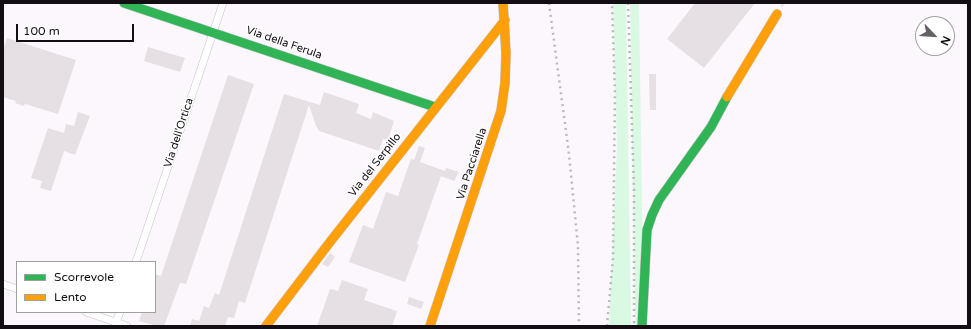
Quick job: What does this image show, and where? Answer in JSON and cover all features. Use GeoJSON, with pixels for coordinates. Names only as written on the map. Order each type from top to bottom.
{"type":"FeatureCollection","features":[{"type":"Feature","properties":{"kind":"street","name":"Via della Ferula"},"geometry":{"type":"LineString","coordinates":[[124,3],[435,107]]}},
{"type":"Feature","properties":{"kind":"street","name":"Via dell'Ortica"},"geometry":{"type":"LineString","coordinates":[[136,261],[222,3]]}},
{"type":"Feature","properties":{"kind":"street","name":"Via Pacciarella"},"geometry":{"type":"LineString","coordinates":[[430,326],[501,111],[505,83],[506,53],[504,3]]}},
{"type":"Feature","properties":{"kind":"street"},"geometry":{"type":"LineString","coordinates":[[642,326],[647,230],[652,215],[659,200],[711,127],[732,87],[777,14]]}},
{"type":"Feature","properties":{"kind":"street","name":"Via del Serpillo"},"geometry":{"type":"LineString","coordinates":[[266,326],[435,107],[505,20]]}},
{"type":"Feature","properties":{"kind":"street"},"geometry":{"type":"LineString","coordinates":[[3,284],[16,289]]}},
{"type":"Feature","properties":{"kind":"street"},"geometry":{"type":"LineString","coordinates":[[89,313],[128,326]]}},
{"type":"Feature","properties":{"kind":"street"},"geometry":{"type":"LineString","coordinates":[[116,322],[120,313]]}},
{"type":"Feature","properties":{"kind":"green space"},"geometry":{"type":"Polygon","coordinates":[[[613,3],[626,3],[631,326],[609,326],[617,147],[613,3]]]}},
{"type":"Feature","properties":{"kind":"green space"},"geometry":{"type":"Polygon","coordinates":[[[630,3],[639,3],[644,326],[635,326],[630,3]]]}},
{"type":"Feature","properties":{"kind":"building"},"geometry":{"type":"Polygon","coordinates":[[[695,3],[755,3],[704,68],[667,39],[695,3]]]}},
{"type":"Feature","properties":{"kind":"building"},"geometry":{"type":"Polygon","coordinates":[[[7,38],[76,60],[58,114],[25,104],[24,106],[15,103],[16,101],[3,97],[3,50],[7,38]]]}},
{"type":"Feature","properties":{"kind":"building"},"geometry":{"type":"Polygon","coordinates":[[[148,47],[185,58],[180,72],[144,61],[148,47]]]}},
{"type":"Feature","properties":{"kind":"building"},"geometry":{"type":"Polygon","coordinates":[[[649,74],[656,74],[656,110],[650,110],[649,74]]]}},
{"type":"Feature","properties":{"kind":"building"},"geometry":{"type":"Polygon","coordinates":[[[228,75],[254,84],[186,284],[180,283],[164,326],[157,326],[139,321],[142,313],[156,313],[156,274],[161,276],[228,75]]]}},
{"type":"Feature","properties":{"kind":"building"},"geometry":{"type":"Polygon","coordinates":[[[324,92],[359,104],[356,113],[371,119],[373,112],[394,121],[388,140],[383,139],[379,151],[319,131],[309,105],[245,303],[239,301],[234,318],[228,317],[225,326],[190,326],[192,319],[199,321],[204,306],[209,308],[215,293],[219,295],[284,94],[320,105],[324,92]]]}},
{"type":"Feature","properties":{"kind":"building"},"geometry":{"type":"Polygon","coordinates":[[[78,112],[90,116],[75,155],[64,151],[51,191],[40,188],[42,181],[31,178],[48,128],[64,133],[66,124],[74,126],[78,112]]]}},
{"type":"Feature","properties":{"kind":"building"},"geometry":{"type":"Polygon","coordinates":[[[419,146],[425,148],[420,162],[445,171],[446,168],[459,172],[454,181],[441,176],[417,244],[419,245],[405,282],[349,262],[363,225],[373,229],[386,192],[398,196],[411,159],[414,160],[419,146]]]}},
{"type":"Feature","properties":{"kind":"building"},"geometry":{"type":"Polygon","coordinates":[[[330,253],[335,257],[328,267],[322,264],[330,253]]]}},
{"type":"Feature","properties":{"kind":"building"},"geometry":{"type":"Polygon","coordinates":[[[342,280],[368,289],[364,300],[397,311],[392,326],[317,326],[330,289],[338,291],[342,280]]]}},
{"type":"Feature","properties":{"kind":"building"},"geometry":{"type":"Polygon","coordinates":[[[409,297],[424,302],[421,309],[407,304],[409,297]]]}},
{"type":"Feature","properties":{"kind":"railway"},"geometry":{"type":"LineString","coordinates":[[549,3],[569,154],[578,246],[579,326]]}},
{"type":"Feature","properties":{"kind":"railway"},"geometry":{"type":"LineString","coordinates":[[607,326],[613,258],[615,94],[612,3]]}},
{"type":"Feature","properties":{"kind":"railway"},"geometry":{"type":"LineString","coordinates":[[628,3],[634,189],[634,326]]}},
{"type":"Feature","properties":{"kind":"traffic: fast"},"geometry":{"type":"LineString","coordinates":[[124,3],[435,107]]}},
{"type":"Feature","properties":{"kind":"traffic: fast"},"geometry":{"type":"LineString","coordinates":[[642,326],[647,230],[652,215],[659,200],[711,127],[727,97]]}},
{"type":"Feature","properties":{"kind":"traffic: slow"},"geometry":{"type":"LineString","coordinates":[[430,326],[501,111],[505,83],[506,53],[503,3]]}},
{"type":"Feature","properties":{"kind":"traffic: slow"},"geometry":{"type":"LineString","coordinates":[[727,97],[777,14]]}},
{"type":"Feature","properties":{"kind":"traffic: slow"},"geometry":{"type":"LineString","coordinates":[[266,326],[330,242],[505,20]]}}]}
